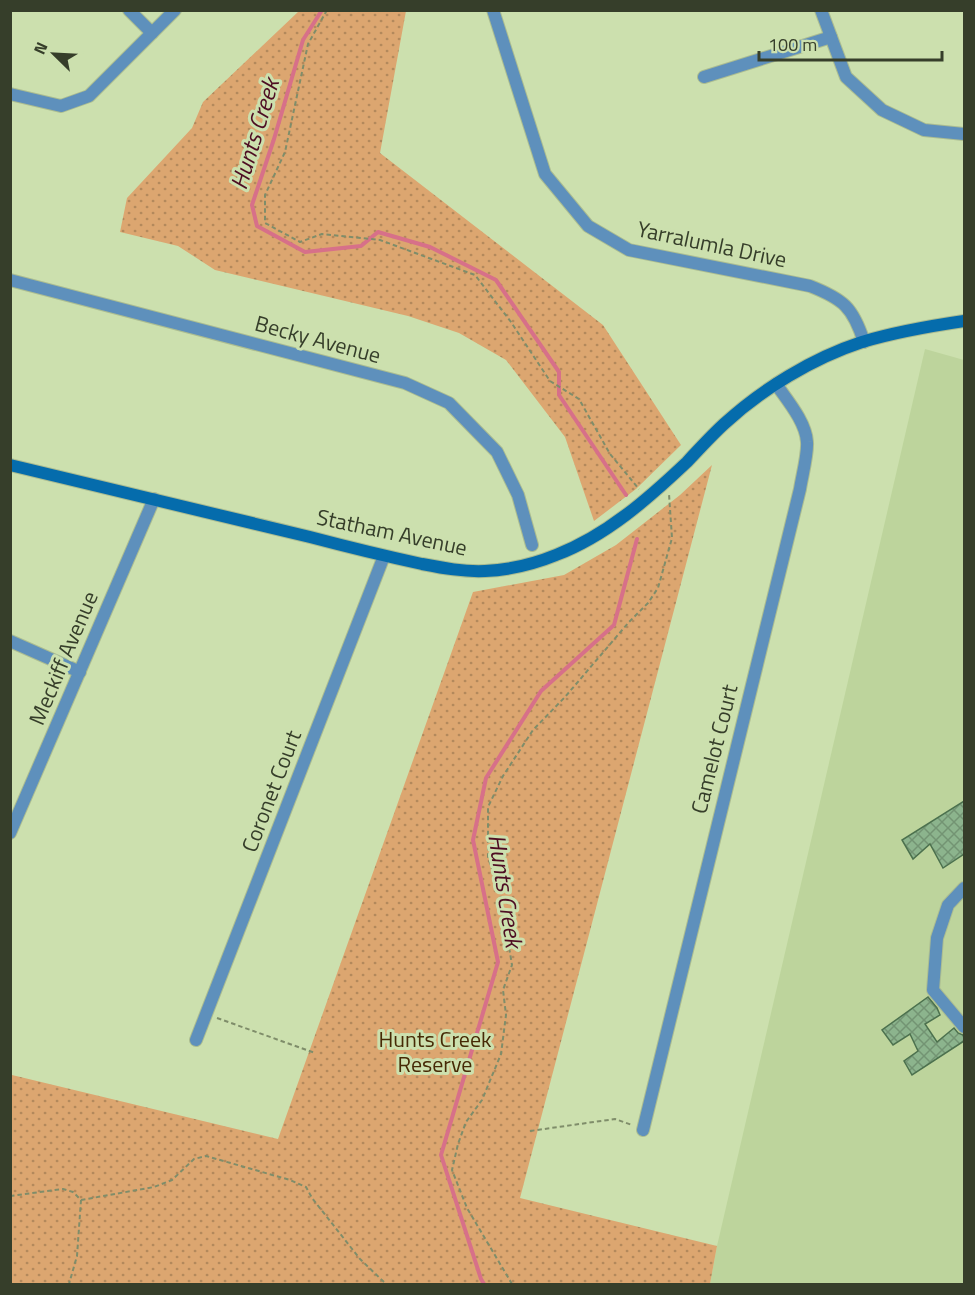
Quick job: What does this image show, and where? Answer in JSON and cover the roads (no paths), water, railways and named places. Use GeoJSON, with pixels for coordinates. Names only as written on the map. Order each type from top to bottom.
{"type":"FeatureCollection","features":[{"type":"Feature","properties":{"kind":"main road","name":"Statham Avenue"},"geometry":{"type":"LineString","coordinates":[[10,465],[384,556],[450,569],[484,571],[532,563],[580,545],[616,522],[647,498],[724,424],[777,384],[805,367],[864,342],[921,327],[964,321]]}},
{"type":"Feature","properties":{"kind":"street"},"geometry":{"type":"LineString","coordinates":[[129,10],[152,33]]}},
{"type":"Feature","properties":{"kind":"street"},"geometry":{"type":"LineString","coordinates":[[10,94],[61,106],[89,96],[175,10]]}},
{"type":"Feature","properties":{"kind":"street","name":"Yarralumla Drive"},"geometry":{"type":"LineString","coordinates":[[493,10],[545,174],[588,226],[629,250],[810,286],[825,292],[844,304],[858,323],[864,342]]}},
{"type":"Feature","properties":{"kind":"street"},"geometry":{"type":"LineString","coordinates":[[821,10],[846,77],[882,110],[924,130],[964,134]]}},
{"type":"Feature","properties":{"kind":"street"},"geometry":{"type":"LineString","coordinates":[[704,77],[831,37]]}},
{"type":"Feature","properties":{"kind":"street","name":"Becky Avenue"},"geometry":{"type":"LineString","coordinates":[[10,280],[405,383],[449,403],[497,452],[518,495],[532,545]]}},
{"type":"Feature","properties":{"kind":"street","name":"Camelot Court"},"geometry":{"type":"LineString","coordinates":[[643,1130],[800,489],[807,443],[804,430],[793,408],[777,384]]}},
{"type":"Feature","properties":{"kind":"street","name":"Meckiff Avenue"},"geometry":{"type":"LineString","coordinates":[[11,829],[154,499]]}},
{"type":"Feature","properties":{"kind":"street","name":"Coronet Court"},"geometry":{"type":"LineString","coordinates":[[196,1040],[384,556]]}},
{"type":"Feature","properties":{"kind":"street"},"geometry":{"type":"LineString","coordinates":[[10,641],[80,672]]}},
{"type":"Feature","properties":{"kind":"street"},"geometry":{"type":"LineString","coordinates":[[964,888],[948,905],[937,938],[933,990],[964,1027]]}},
{"type":"Feature","properties":{"kind":"waterway","name":"Hunts Creek"},"geometry":{"type":"LineString","coordinates":[[322,10],[303,40],[252,205],[257,226],[305,252],[361,246],[378,232],[430,247],[496,280],[559,372],[559,395],[626,495]]}},
{"type":"Feature","properties":{"kind":"waterway","name":"Hunts Creek"},"geometry":{"type":"LineString","coordinates":[[484,1284],[441,1155],[498,962],[473,840],[486,778],[541,691],[614,625],[637,539]]}},
{"type":"Feature","properties":{"kind":"park label","name":"Hunts Creek Reserve"},"geometry":{"type":"Point","coordinates":[435,1052]}}]}
